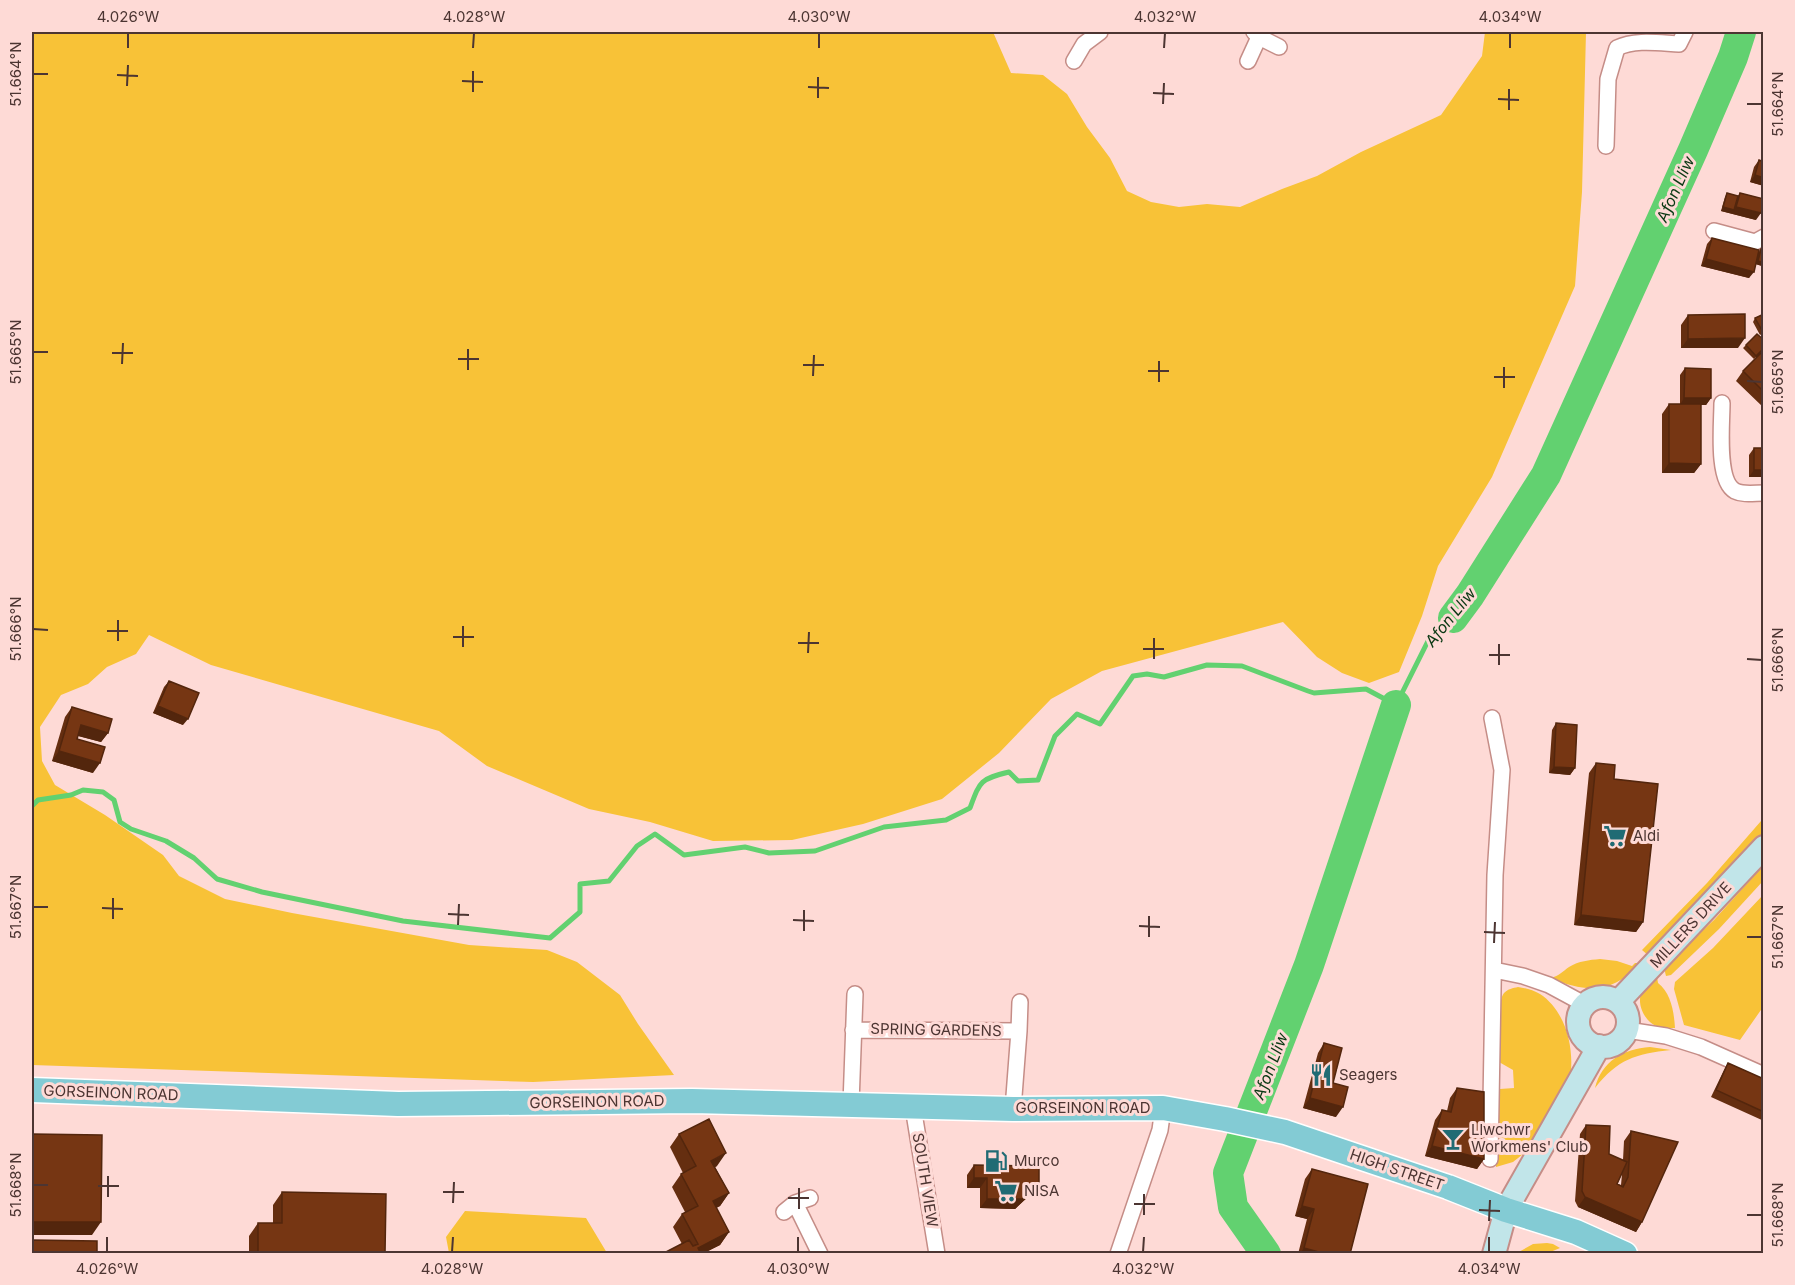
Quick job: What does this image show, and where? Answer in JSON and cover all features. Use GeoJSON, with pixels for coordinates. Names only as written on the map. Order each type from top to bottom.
{"type":"FeatureCollection","features":[{"type":"Feature","properties":{"kind":"main road","name":"GORSEINON ROAD"},"geometry":{"type":"LineString","coordinates":[[32,1090],[398,1104],[692,1101],[1013,1109],[1163,1108]]}},
{"type":"Feature","properties":{"kind":"main road","name":"HIGH STREET"},"geometry":{"type":"LineString","coordinates":[[1163,1108],[1273,1128],[1576,1232],[1625,1254]]}},
{"type":"Feature","properties":{"kind":"street"},"geometry":{"type":"LineString","coordinates":[[1074,61],[1079,40],[1100,32]]}},
{"type":"Feature","properties":{"kind":"street"},"geometry":{"type":"LineString","coordinates":[[1606,146],[1608,79],[1617,48],[1638,43],[1678,44],[1685,32]]}},
{"type":"Feature","properties":{"kind":"street"},"geometry":{"type":"LineString","coordinates":[[1248,61],[1257,34],[1279,48]]}},
{"type":"Feature","properties":{"kind":"street"},"geometry":{"type":"LineString","coordinates":[[1714,231],[1755,242],[1764,237]]}},
{"type":"Feature","properties":{"kind":"street"},"geometry":{"type":"LineString","coordinates":[[1722,403],[1722,466],[1728,486],[1743,494],[1764,493]]}},
{"type":"Feature","properties":{"kind":"street"},"geometry":{"type":"LineString","coordinates":[[1490,1159],[1495,875],[1502,770],[1492,718]]}},
{"type":"Feature","properties":{"kind":"street","name":"MILLERS DRIVE"},"geometry":{"type":"LineString","coordinates":[[1618,1002],[1764,847]]}},
{"type":"Feature","properties":{"kind":"street"},"geometry":{"type":"LineString","coordinates":[[1494,970],[1550,985],[1586,1005]]}},
{"type":"Feature","properties":{"kind":"street","name":"SPRING GARDENS"},"geometry":{"type":"LineString","coordinates":[[851,1104],[855,994]]}},
{"type":"Feature","properties":{"kind":"street"},"geometry":{"type":"LineString","coordinates":[[1605,997],[1623,1006],[1628,1018],[1627,1030],[1619,1041],[1613,1045],[1599,1046],[1586,1039],[1579,1026],[1581,1011],[1586,1005],[1591,1000],[1605,997]]}},
{"type":"Feature","properties":{"kind":"street","name":"SPRING GARDENS"},"geometry":{"type":"LineString","coordinates":[[1013,1109],[1020,1002]]}},
{"type":"Feature","properties":{"kind":"street","name":"SPRING GARDENS"},"geometry":{"type":"LineString","coordinates":[[854,1029],[1019,1031]]}},
{"type":"Feature","properties":{"kind":"street"},"geometry":{"type":"LineString","coordinates":[[1627,1030],[1666,1036],[1701,1047],[1764,1075]]}},
{"type":"Feature","properties":{"kind":"street"},"geometry":{"type":"LineString","coordinates":[[1494,1254],[1506,1209],[1599,1046]]}},
{"type":"Feature","properties":{"kind":"street","name":"SOUTH VIEW"},"geometry":{"type":"LineString","coordinates":[[913,1107],[937,1254]]}},
{"type":"Feature","properties":{"kind":"street"},"geometry":{"type":"LineString","coordinates":[[1118,1254],[1160,1130],[1163,1108]]}},
{"type":"Feature","properties":{"kind":"street"},"geometry":{"type":"LineString","coordinates":[[796,1204],[820,1254]]}},
{"type":"Feature","properties":{"kind":"shaded area"},"geometry":{"type":"Polygon","coordinates":[[[32,32],[993,32],[1011,73],[1043,75],[1067,94],[1087,127],[1110,158],[1127,191],[1151,202],[1179,207],[1207,204],[1240,207],[1317,176],[1361,152],[1441,115],[1482,56],[1485,32],[1586,32],[1582,192],[1575,286],[1492,477],[1438,566],[1422,616],[1399,672],[1369,683],[1342,673],[1317,657],[1283,622],[1102,671],[1051,699],[999,753],[942,799],[863,824],[792,840],[713,841],[650,822],[589,809],[487,766],[439,731],[211,665],[149,635],[136,654],[107,667],[88,684],[61,695],[40,727],[42,761],[55,785],[105,815],[163,855],[179,876],[225,899],[469,945],[547,950],[577,962],[620,995],[674,1075],[533,1082],[32,1065],[32,32]]]}},
{"type":"Feature","properties":{"kind":"shaded area"},"geometry":{"type":"Polygon","coordinates":[[[1763,821],[1762,840],[1649,956],[1642,950],[1707,883],[1763,821]]]}},
{"type":"Feature","properties":{"kind":"shaded area"},"geometry":{"type":"Polygon","coordinates":[[[1763,866],[1763,881],[1719,929],[1671,975],[1666,976],[1664,968],[1668,963],[1714,920],[1763,866]]]}},
{"type":"Feature","properties":{"kind":"shaded area"},"geometry":{"type":"Polygon","coordinates":[[[1763,895],[1763,1007],[1740,1040],[1684,1025],[1674,989],[1675,982],[1713,948],[1763,895]]]}},
{"type":"Feature","properties":{"kind":"shaded area"},"geometry":{"type":"Polygon","coordinates":[[[1600,959],[1632,966],[1635,963],[1641,963],[1620,980],[1599,988],[1577,987],[1551,978],[1577,963],[1600,959]]]}},
{"type":"Feature","properties":{"kind":"shaded area"},"geometry":{"type":"Polygon","coordinates":[[[1657,977],[1658,983],[1666,992],[1671,1003],[1675,1028],[1656,1026],[1648,1020],[1640,1005],[1641,994],[1657,977]]]}},
{"type":"Feature","properties":{"kind":"shaded area"},"geometry":{"type":"Polygon","coordinates":[[[1518,987],[1540,994],[1549,1001],[1562,1020],[1570,1043],[1570,1078],[1527,1151],[1513,1162],[1496,1167],[1497,1095],[1500,1089],[1514,1088],[1513,1070],[1499,1062],[1500,1006],[1504,993],[1518,987]]]}},
{"type":"Feature","properties":{"kind":"shaded area"},"geometry":{"type":"Polygon","coordinates":[[[1650,1047],[1671,1050],[1637,1056],[1620,1064],[1595,1088],[1603,1070],[1615,1058],[1631,1050],[1650,1047]]]}},
{"type":"Feature","properties":{"kind":"shaded area"},"geometry":{"type":"Polygon","coordinates":[[[465,1211],[586,1218],[607,1253],[449,1253],[446,1237],[465,1211]]]}},
{"type":"Feature","properties":{"kind":"shaded area"},"geometry":{"type":"Polygon","coordinates":[[[1547,1243],[1560,1248],[1548,1253],[1517,1253],[1533,1244],[1547,1243]]]}},
{"type":"Feature","properties":{"kind":"building"},"geometry":{"type":"Polygon","coordinates":[[[1759,160],[1764,162],[1764,178],[1755,175],[1759,160]]]}},
{"type":"Feature","properties":{"kind":"building"},"geometry":{"type":"Polygon","coordinates":[[[1727,193],[1738,196],[1734,210],[1723,207],[1727,193]]]}},
{"type":"Feature","properties":{"kind":"building"},"geometry":{"type":"Polygon","coordinates":[[[1740,193],[1764,199],[1761,213],[1736,207],[1740,193]]]}},
{"type":"Feature","properties":{"kind":"building"},"geometry":{"type":"Polygon","coordinates":[[[1712,238],[1759,250],[1754,272],[1706,259],[1712,238]]]}},
{"type":"Feature","properties":{"kind":"building"},"geometry":{"type":"Polygon","coordinates":[[[1761,249],[1764,250],[1764,263],[1758,261],[1761,249]]]}},
{"type":"Feature","properties":{"kind":"building"},"geometry":{"type":"Polygon","coordinates":[[[1745,314],[1745,338],[1688,339],[1688,315],[1745,314]]]}},
{"type":"Feature","properties":{"kind":"building"},"geometry":{"type":"Polygon","coordinates":[[[1764,314],[1764,331],[1763,332],[1755,318],[1764,314]]]}},
{"type":"Feature","properties":{"kind":"building"},"geometry":{"type":"Polygon","coordinates":[[[1757,334],[1764,340],[1764,348],[1756,356],[1746,345],[1757,334]]]}},
{"type":"Feature","properties":{"kind":"building"},"geometry":{"type":"Polygon","coordinates":[[[1761,353],[1764,355],[1764,392],[1743,371],[1761,353]]]}},
{"type":"Feature","properties":{"kind":"building"},"geometry":{"type":"Polygon","coordinates":[[[1685,368],[1711,369],[1711,398],[1684,398],[1685,368]]]}},
{"type":"Feature","properties":{"kind":"building"},"geometry":{"type":"Polygon","coordinates":[[[1669,404],[1701,404],[1701,464],[1669,463],[1669,404]]]}},
{"type":"Feature","properties":{"kind":"building"},"geometry":{"type":"Polygon","coordinates":[[[1754,448],[1764,448],[1764,470],[1754,470],[1754,448]]]}},
{"type":"Feature","properties":{"kind":"building"},"geometry":{"type":"Polygon","coordinates":[[[169,681],[199,693],[188,719],[158,706],[169,681]]]}},
{"type":"Feature","properties":{"kind":"building"},"geometry":{"type":"Polygon","coordinates":[[[72,707],[112,719],[108,733],[81,725],[77,739],[105,747],[100,763],[59,751],[72,707]]]}},
{"type":"Feature","properties":{"kind":"building"},"geometry":{"type":"Polygon","coordinates":[[[1556,723],[1577,725],[1575,768],[1554,767],[1556,723]]]}},
{"type":"Feature","properties":{"kind":"building","name":"Aldi"},"geometry":{"type":"Polygon","coordinates":[[[1596,763],[1615,765],[1614,779],[1658,784],[1643,922],[1581,915],[1596,763]]]}},
{"type":"Feature","properties":{"kind":"building"},"geometry":{"type":"Polygon","coordinates":[[[1324,1043],[1342,1048],[1333,1083],[1348,1087],[1343,1107],[1310,1098],[1324,1043]]]}},
{"type":"Feature","properties":{"kind":"building"},"geometry":{"type":"Polygon","coordinates":[[[1728,1063],[1764,1079],[1764,1112],[1716,1090],[1728,1063]]]}},
{"type":"Feature","properties":{"kind":"building","name":"Llwchwr Workmens' Club"},"geometry":{"type":"Polygon","coordinates":[[[1457,1088],[1484,1092],[1484,1159],[1432,1146],[1442,1110],[1451,1112],[1457,1088]]]}},
{"type":"Feature","properties":{"kind":"building"},"geometry":{"type":"Polygon","coordinates":[[[709,1119],[726,1153],[711,1161],[729,1193],[713,1201],[729,1232],[698,1248],[701,1254],[665,1254],[689,1240],[693,1246],[698,1244],[682,1214],[698,1206],[681,1174],[696,1166],[679,1134],[709,1119]]]}},
{"type":"Feature","properties":{"kind":"building"},"geometry":{"type":"Polygon","coordinates":[[[1586,1125],[1610,1126],[1609,1154],[1627,1162],[1617,1184],[1623,1187],[1628,1177],[1631,1131],[1678,1142],[1642,1222],[1585,1197],[1582,1191],[1586,1125]]]}},
{"type":"Feature","properties":{"kind":"building"},"geometry":{"type":"Polygon","coordinates":[[[32,1134],[102,1135],[101,1222],[32,1222],[32,1134]]]}},
{"type":"Feature","properties":{"kind":"building"},"geometry":{"type":"Polygon","coordinates":[[[974,1165],[1039,1166],[1039,1184],[1022,1199],[987,1199],[987,1178],[974,1178],[974,1165]]]}},
{"type":"Feature","properties":{"kind":"building"},"geometry":{"type":"Polygon","coordinates":[[[1312,1169],[1368,1184],[1350,1254],[1326,1254],[1304,1248],[1314,1209],[1302,1206],[1312,1169]]]}},
{"type":"Feature","properties":{"kind":"building"},"geometry":{"type":"Polygon","coordinates":[[[282,1192],[386,1194],[385,1254],[258,1254],[258,1223],[282,1223],[282,1192]]]}},
{"type":"Feature","properties":{"kind":"building"},"geometry":{"type":"Polygon","coordinates":[[[32,1240],[97,1241],[97,1254],[32,1254],[32,1240]]]}},
{"type":"Feature","properties":{"kind":"waterway","name":"Afon Lliw"},"geometry":{"type":"LineString","coordinates":[[1453,618],[1546,475],[1693,150],[1733,57],[1741,32]]}},
{"type":"Feature","properties":{"kind":"waterway"},"geometry":{"type":"LineString","coordinates":[[32,806],[38,800],[71,795],[83,790],[103,792],[114,800],[120,822],[131,829],[166,841],[194,858],[217,879],[262,892],[403,921],[550,938],[580,912],[580,884],[609,881],[637,846],[655,834],[684,855],[745,847],[769,853],[815,851],[884,827],[946,820],[970,808],[982,782],[992,777],[1009,772],[1018,781],[1038,780],[1055,736],[1077,714],[1100,724],[1133,676],[1147,674],[1164,677],[1207,665],[1242,666],[1314,693],[1366,689],[1396,705],[1428,641],[1453,618]]}},
{"type":"Feature","properties":{"kind":"waterway","name":"Afon Lliw"},"geometry":{"type":"LineString","coordinates":[[1266,1254],[1233,1207],[1228,1173],[1309,965],[1396,705]]}},
{"type":"Feature","properties":{"kind":"place","name":"Aldi"},"geometry":{"type":"Point","coordinates":[1615,836]}},
{"type":"Feature","properties":{"kind":"place","name":"Seagers"},"geometry":{"type":"Point","coordinates":[1321,1075]}},
{"type":"Feature","properties":{"kind":"place","name":"Llwchwr Workmens' Club"},"geometry":{"type":"Point","coordinates":[1453,1139]}},
{"type":"Feature","properties":{"kind":"place","name":"Murco"},"geometry":{"type":"Point","coordinates":[996,1161]}},
{"type":"Feature","properties":{"kind":"place","name":"NISA"},"geometry":{"type":"Point","coordinates":[1006,1191]}}]}
